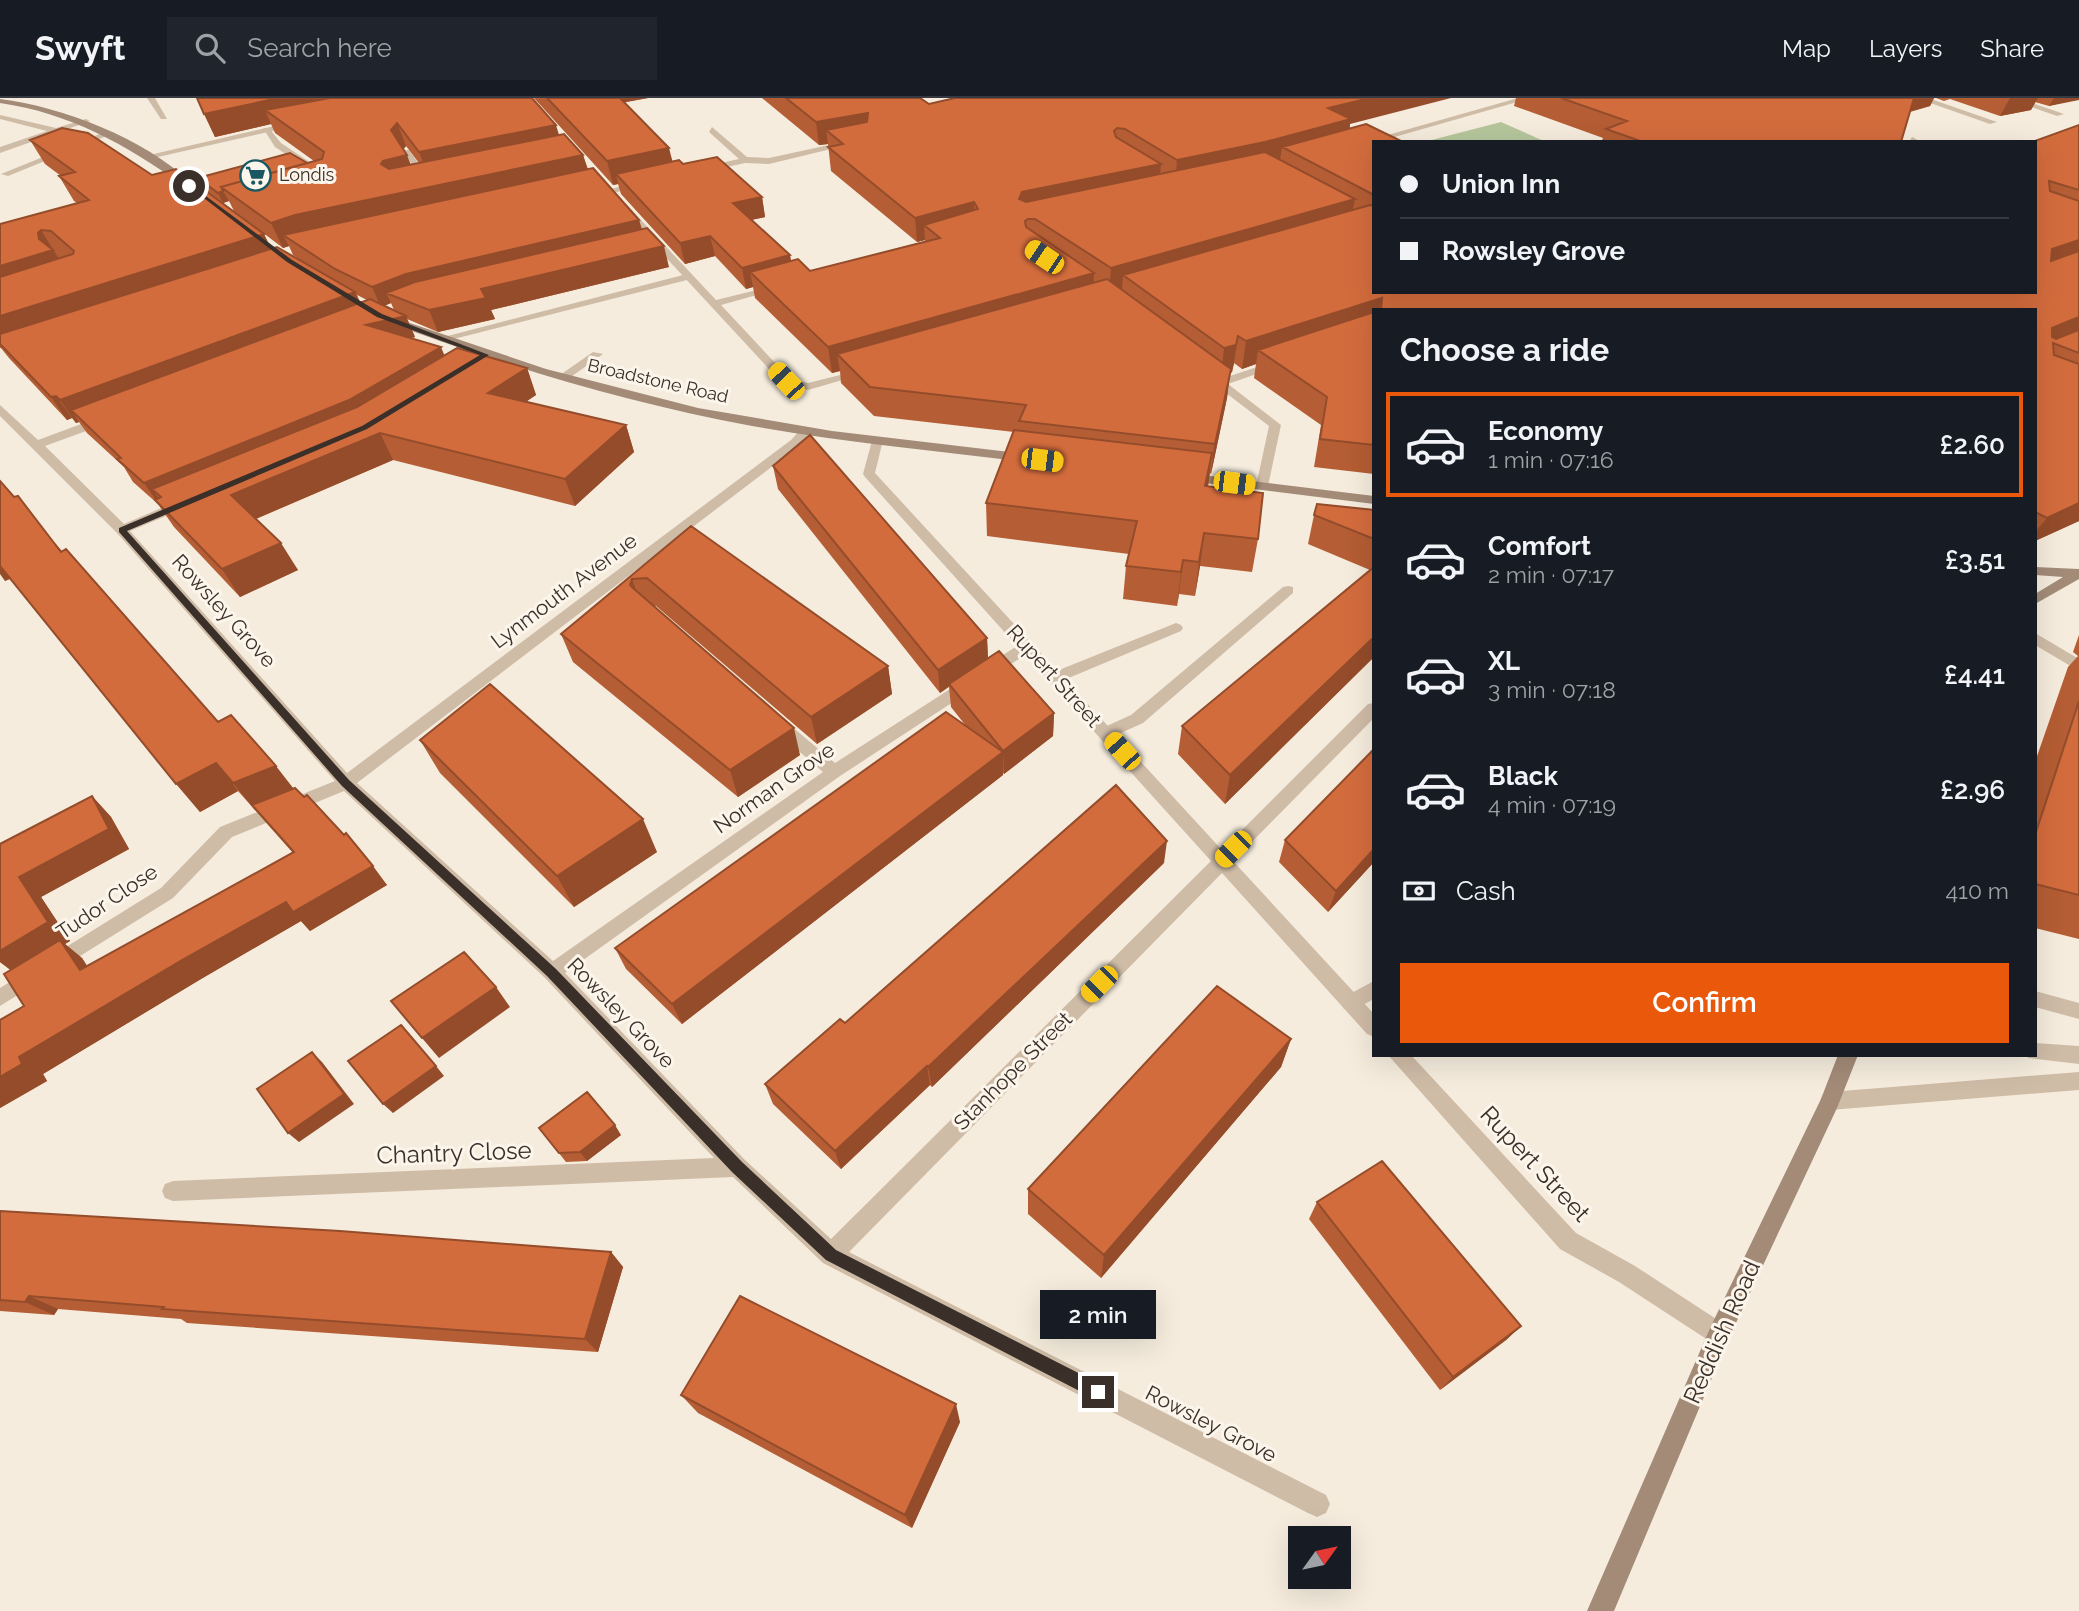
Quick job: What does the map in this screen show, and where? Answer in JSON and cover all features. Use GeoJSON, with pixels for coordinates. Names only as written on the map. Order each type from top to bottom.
{"type":"FeatureCollection","features":[{"type":"Feature","properties":{"kind":"main road"},"geometry":{"type":"LineString","coordinates":[[2,102],[41,106],[86,121],[149,156],[197,187]]}},
{"type":"Feature","properties":{"kind":"main road","name":"Broadstone Road"},"geometry":{"type":"LineString","coordinates":[[380,315],[486,355],[720,415],[806,431],[1042,460]]}},
{"type":"Feature","properties":{"kind":"main road"},"geometry":{"type":"LineString","coordinates":[[1166,475],[1372,500]]}},
{"type":"Feature","properties":{"kind":"main road"},"geometry":{"type":"LineString","coordinates":[[2037,571],[2079,573]]}},
{"type":"Feature","properties":{"kind":"main road"},"geometry":{"type":"LineString","coordinates":[[2037,599],[2079,573]]}},
{"type":"Feature","properties":{"kind":"main road","name":"Reddish Road"},"geometry":{"type":"LineString","coordinates":[[1600,1611],[1719,1334],[1830,1101],[1847,1057]]}},
{"type":"Feature","properties":{"kind":"street"},"geometry":{"type":"LineString","coordinates":[[151,98],[164,117]]}},
{"type":"Feature","properties":{"kind":"street"},"geometry":{"type":"LineString","coordinates":[[1373,140],[1527,98]]}},
{"type":"Feature","properties":{"kind":"street"},"geometry":{"type":"LineString","coordinates":[[1920,98],[1993,122]]}},
{"type":"Feature","properties":{"kind":"street"},"geometry":{"type":"LineString","coordinates":[[2009,98],[2060,114]]}},
{"type":"Feature","properties":{"kind":"street"},"geometry":{"type":"LineString","coordinates":[[0,117],[55,131]]}},
{"type":"Feature","properties":{"kind":"street"},"geometry":{"type":"LineString","coordinates":[[0,150],[86,121]]}},
{"type":"Feature","properties":{"kind":"street"},"geometry":{"type":"LineString","coordinates":[[149,156],[307,121]]}},
{"type":"Feature","properties":{"kind":"street"},"geometry":{"type":"LineString","coordinates":[[266,130],[278,145],[329,178]]}},
{"type":"Feature","properties":{"kind":"street"},"geometry":{"type":"LineString","coordinates":[[712,130],[745,160]]}},
{"type":"Feature","properties":{"kind":"street"},"geometry":{"type":"LineString","coordinates":[[5,174],[110,133]]}},
{"type":"Feature","properties":{"kind":"street"},"geometry":{"type":"LineString","coordinates":[[691,172],[745,160],[769,161],[866,140]]}},
{"type":"Feature","properties":{"kind":"street"},"geometry":{"type":"LineString","coordinates":[[1358,144],[1372,140]]}},
{"type":"Feature","properties":{"kind":"street"},"geometry":{"type":"LineString","coordinates":[[405,152],[425,181]]}},
{"type":"Feature","properties":{"kind":"street"},"geometry":{"type":"LineString","coordinates":[[284,160],[296,157]]}},
{"type":"Feature","properties":{"kind":"street"},"geometry":{"type":"LineString","coordinates":[[411,184],[438,178]]}},
{"type":"Feature","properties":{"kind":"street"},"geometry":{"type":"LineString","coordinates":[[601,181],[786,381],[808,387],[874,369]]}},
{"type":"Feature","properties":{"kind":"street"},"geometry":{"type":"LineString","coordinates":[[609,191],[650,181]]}},
{"type":"Feature","properties":{"kind":"street"},"geometry":{"type":"LineString","coordinates":[[643,245],[656,242]]}},
{"type":"Feature","properties":{"kind":"street"},"geometry":{"type":"LineString","coordinates":[[442,339],[687,277]]}},
{"type":"Feature","properties":{"kind":"street"},"geometry":{"type":"LineString","coordinates":[[713,304],[787,284]]}},
{"type":"Feature","properties":{"kind":"street"},"geometry":{"type":"LineString","coordinates":[[380,315],[397,307]]}},
{"type":"Feature","properties":{"kind":"street"},"geometry":{"type":"LineString","coordinates":[[564,377],[597,354]]}},
{"type":"Feature","properties":{"kind":"street"},"geometry":{"type":"LineString","coordinates":[[469,365],[486,355]]}},
{"type":"Feature","properties":{"kind":"street"},"geometry":{"type":"LineString","coordinates":[[1219,383],[1283,361]]}},
{"type":"Feature","properties":{"kind":"street"},"geometry":{"type":"LineString","coordinates":[[1197,366],[1275,425],[1262,486]]}},
{"type":"Feature","properties":{"kind":"street","name":"Rowsley Grove"},"geometry":{"type":"LineString","coordinates":[[0,409],[122,530],[346,783],[552,972],[737,1167],[831,1255],[1317,1504]]}},
{"type":"Feature","properties":{"kind":"street"},"geometry":{"type":"LineString","coordinates":[[37,445],[112,416]]}},
{"type":"Feature","properties":{"kind":"street","name":"Lynmouth Avenue"},"geometry":{"type":"LineString","coordinates":[[346,783],[806,431]]}},
{"type":"Feature","properties":{"kind":"street","name":"Rupert Street"},"geometry":{"type":"LineString","coordinates":[[877,440],[869,474],[1372,1026]]}},
{"type":"Feature","properties":{"kind":"street"},"geometry":{"type":"LineString","coordinates":[[122,530],[198,498]]}},
{"type":"Feature","properties":{"kind":"street"},"geometry":{"type":"LineString","coordinates":[[1105,733],[1137,719],[1288,590]]}},
{"type":"Feature","properties":{"kind":"street"},"geometry":{"type":"LineString","coordinates":[[1054,678],[1177,628]]}},
{"type":"Feature","properties":{"kind":"street"},"geometry":{"type":"LineString","coordinates":[[2037,639],[2079,666]]}},
{"type":"Feature","properties":{"kind":"street","name":"Norman Grove"},"geometry":{"type":"LineString","coordinates":[[552,972],[834,772],[1027,647]]}},
{"type":"Feature","properties":{"kind":"street"},"geometry":{"type":"LineString","coordinates":[[762,710],[834,772]]}},
{"type":"Feature","properties":{"kind":"street","name":"Stanhope Street"},"geometry":{"type":"LineString","coordinates":[[831,1255],[1372,710]]}},
{"type":"Feature","properties":{"kind":"street","name":"Tudor Close"},"geometry":{"type":"LineString","coordinates":[[0,998],[167,892],[226,832],[346,783]]}},
{"type":"Feature","properties":{"kind":"street"},"geometry":{"type":"LineString","coordinates":[[1351,1003],[1372,990]]}},
{"type":"Feature","properties":{"kind":"street"},"geometry":{"type":"LineString","coordinates":[[2037,1000],[2079,1011]]}},
{"type":"Feature","properties":{"kind":"street"},"geometry":{"type":"LineString","coordinates":[[2037,1052],[2079,1055]]}},
{"type":"Feature","properties":{"kind":"street","name":"Rupert Street"},"geometry":{"type":"LineString","coordinates":[[1400,1057],[1568,1241],[1627,1274],[1719,1334]]}},
{"type":"Feature","properties":{"kind":"street"},"geometry":{"type":"LineString","coordinates":[[1830,1101],[2079,1081]]}},
{"type":"Feature","properties":{"kind":"street","name":"Chantry Close"},"geometry":{"type":"LineString","coordinates":[[173,1191],[737,1167]]}},
{"type":"Feature","properties":{"kind":"green space"},"geometry":{"type":"Polygon","coordinates":[[[1501,122],[1542,140],[1432,140],[1501,122]]]}},
{"type":"Feature","properties":{"kind":"building"},"geometry":{"type":"Polygon","coordinates":[[[197,98],[279,98],[204,114],[197,98]]]}},
{"type":"Feature","properties":{"kind":"building"},"geometry":{"type":"Polygon","coordinates":[[[330,98],[532,98],[556,125],[419,152],[397,123],[391,130],[407,155],[383,161],[381,164],[389,169],[564,134],[583,155],[295,215],[271,223],[221,187],[322,159],[324,152],[265,110],[330,98]]]}},
{"type":"Feature","properties":{"kind":"building"},"geometry":{"type":"Polygon","coordinates":[[[547,98],[620,98],[669,148],[607,161],[547,98]]]}},
{"type":"Feature","properties":{"kind":"building"},"geometry":{"type":"Polygon","coordinates":[[[786,98],[920,98],[929,104],[955,98],[1370,98],[1328,108],[1351,119],[1265,142],[1177,160],[1125,129],[1117,128],[1114,131],[1116,137],[1161,164],[1022,192],[1019,199],[1026,202],[1265,152],[1355,199],[1111,268],[1035,219],[1028,219],[1025,221],[1026,227],[1094,273],[828,347],[750,272],[798,259],[810,271],[940,238],[924,225],[978,209],[974,202],[915,218],[828,147],[843,144],[826,130],[867,122],[868,113],[816,122],[786,98]]]}},
{"type":"Feature","properties":{"kind":"building"},"geometry":{"type":"Polygon","coordinates":[[[1561,98],[1914,98],[1902,140],[1637,140],[1606,129],[1627,121],[1561,98]]]}},
{"type":"Feature","properties":{"kind":"building"},"geometry":{"type":"Polygon","coordinates":[[[1366,124],[1399,140],[1372,140],[1372,194],[1282,147],[1366,124]]]}},
{"type":"Feature","properties":{"kind":"building"},"geometry":{"type":"Polygon","coordinates":[[[2079,125],[2079,190],[2049,181],[2050,191],[2079,201],[2079,240],[2052,249],[2051,261],[2079,251],[2079,317],[2052,328],[2052,337],[2056,339],[2079,330],[2079,353],[2053,343],[2054,355],[2079,364],[2079,503],[2047,518],[2037,513],[2037,308],[1381,308],[1382,298],[1246,341],[1238,336],[1236,345],[1224,348],[1123,275],[1370,205],[1372,294],[2037,294],[2037,140],[2079,125]]]}},
{"type":"Feature","properties":{"kind":"building"},"geometry":{"type":"Polygon","coordinates":[[[62,128],[88,133],[152,175],[176,169],[264,234],[0,316],[0,277],[73,254],[74,251],[51,231],[41,230],[38,233],[39,239],[53,250],[0,266],[0,224],[89,200],[59,176],[75,172],[30,140],[62,128]]]}},
{"type":"Feature","properties":{"kind":"building"},"geometry":{"type":"Polygon","coordinates":[[[290,153],[307,163],[221,187],[223,191],[218,193],[198,178],[290,153]]]}},
{"type":"Feature","properties":{"kind":"building"},"geometry":{"type":"Polygon","coordinates":[[[717,157],[762,197],[733,203],[790,255],[742,268],[710,236],[680,243],[616,174],[679,160],[683,164],[717,157]]]}},
{"type":"Feature","properties":{"kind":"building"},"geometry":{"type":"Polygon","coordinates":[[[593,168],[639,220],[406,274],[372,287],[335,269],[283,235],[593,168]]]}},
{"type":"Feature","properties":{"kind":"building"},"geometry":{"type":"Polygon","coordinates":[[[647,228],[664,246],[481,289],[486,298],[429,310],[386,293],[415,282],[647,228]]]}},
{"type":"Feature","properties":{"kind":"building"},"geometry":{"type":"Polygon","coordinates":[[[277,247],[355,292],[60,400],[56,396],[51,397],[0,344],[0,334],[277,247]]]}},
{"type":"Feature","properties":{"kind":"building"},"geometry":{"type":"Polygon","coordinates":[[[1107,279],[1231,369],[1215,444],[1019,421],[1026,405],[870,387],[837,354],[1107,279]]]}},
{"type":"Feature","properties":{"kind":"building"},"geometry":{"type":"Polygon","coordinates":[[[370,299],[406,316],[366,325],[441,347],[349,400],[144,483],[117,459],[121,458],[71,410],[370,299]]]}},
{"type":"Feature","properties":{"kind":"building"},"geometry":{"type":"Polygon","coordinates":[[[1372,313],[1372,445],[1320,439],[1327,397],[1258,350],[1372,313]]]}},
{"type":"Feature","properties":{"kind":"building"},"geometry":{"type":"Polygon","coordinates":[[[457,348],[527,368],[488,393],[626,425],[565,479],[380,433],[231,495],[281,543],[222,569],[155,500],[161,497],[152,489],[357,407],[457,348]]]}},
{"type":"Feature","properties":{"kind":"building"},"geometry":{"type":"Polygon","coordinates":[[[1014,430],[1212,453],[1205,486],[1263,493],[1258,539],[1204,533],[1199,562],[1183,560],[1181,572],[1126,566],[1137,521],[986,503],[1014,430]]]}},
{"type":"Feature","properties":{"kind":"building"},"geometry":{"type":"Polygon","coordinates":[[[810,435],[987,638],[938,670],[773,466],[810,435]]]}},
{"type":"Feature","properties":{"kind":"building"},"geometry":{"type":"Polygon","coordinates":[[[0,481],[14,497],[18,496],[61,552],[66,549],[218,722],[231,715],[276,766],[233,783],[216,763],[176,784],[0,566],[0,481]]]}},
{"type":"Feature","properties":{"kind":"building"},"geometry":{"type":"Polygon","coordinates":[[[1317,504],[1372,510],[1372,538],[1314,515],[1317,504]]]}},
{"type":"Feature","properties":{"kind":"building"},"geometry":{"type":"Polygon","coordinates":[[[691,526],[888,666],[811,717],[647,578],[632,579],[630,585],[633,588],[794,728],[730,770],[561,634],[691,526]]]}},
{"type":"Feature","properties":{"kind":"building"},"geometry":{"type":"Polygon","coordinates":[[[1372,569],[1372,639],[1230,775],[1182,726],[1372,569]]]}},
{"type":"Feature","properties":{"kind":"building"},"geometry":{"type":"Polygon","coordinates":[[[999,651],[1054,713],[1003,751],[949,684],[999,651]]]}},
{"type":"Feature","properties":{"kind":"building"},"geometry":{"type":"Polygon","coordinates":[[[490,684],[643,819],[557,876],[420,740],[490,684]]]}},
{"type":"Feature","properties":{"kind":"building"},"geometry":{"type":"Polygon","coordinates":[[[2079,701],[2079,895],[2037,884],[2037,829],[2079,701]]]}},
{"type":"Feature","properties":{"kind":"building"},"geometry":{"type":"Polygon","coordinates":[[[946,712],[1003,752],[672,1004],[615,948],[946,712]]]}},
{"type":"Feature","properties":{"kind":"building"},"geometry":{"type":"Polygon","coordinates":[[[1372,751],[1372,851],[1336,891],[1285,840],[1372,751]]]}},
{"type":"Feature","properties":{"kind":"building"},"geometry":{"type":"Polygon","coordinates":[[[1116,785],[1167,841],[835,1151],[765,1084],[840,1019],[845,1023],[1116,785]]]}},
{"type":"Feature","properties":{"kind":"building"},"geometry":{"type":"Polygon","coordinates":[[[295,788],[304,797],[307,795],[344,835],[346,833],[373,866],[293,912],[286,902],[182,960],[19,1057],[22,1064],[0,1077],[0,1020],[24,1006],[4,974],[60,940],[80,970],[294,852],[252,805],[295,788]]]}},
{"type":"Feature","properties":{"kind":"building"},"geometry":{"type":"Polygon","coordinates":[[[92,796],[109,829],[19,877],[48,922],[0,951],[0,844],[92,796]]]}},
{"type":"Feature","properties":{"kind":"building"},"geometry":{"type":"Polygon","coordinates":[[[464,952],[496,987],[422,1038],[391,1001],[464,952]]]}},
{"type":"Feature","properties":{"kind":"building"},"geometry":{"type":"Polygon","coordinates":[[[1217,986],[1291,1039],[1104,1255],[1028,1189],[1217,986]]]}},
{"type":"Feature","properties":{"kind":"building"},"geometry":{"type":"Polygon","coordinates":[[[401,1025],[436,1066],[383,1104],[348,1061],[401,1025]]]}},
{"type":"Feature","properties":{"kind":"building"},"geometry":{"type":"Polygon","coordinates":[[[312,1052],[344,1094],[288,1133],[257,1089],[312,1052]]]}},
{"type":"Feature","properties":{"kind":"building"},"geometry":{"type":"Polygon","coordinates":[[[587,1092],[615,1125],[580,1152],[559,1153],[539,1128],[587,1092]]]}},
{"type":"Feature","properties":{"kind":"building"},"geometry":{"type":"Polygon","coordinates":[[[1382,1161],[1521,1326],[1453,1377],[1317,1202],[1382,1161]]]}},
{"type":"Feature","properties":{"kind":"building"},"geometry":{"type":"Polygon","coordinates":[[[0,1211],[340,1231],[611,1252],[585,1339],[162,1309],[164,1307],[29,1296],[25,1302],[0,1300],[0,1211]]]}},
{"type":"Feature","properties":{"kind":"building"},"geometry":{"type":"Polygon","coordinates":[[[740,1296],[956,1404],[905,1515],[681,1395],[740,1296]]]}},
{"type":"Feature","properties":{"kind":"place","name":"Londis"},"geometry":{"type":"Point","coordinates":[256,175]}},
{"type":"Feature","properties":{"kind":"route"},"geometry":{"type":"LineString","coordinates":[[189,186],[289,261],[380,315],[486,355],[365,428],[122,530],[346,783],[552,972],[737,1167],[831,1255],[1098,1392]]}}]}
